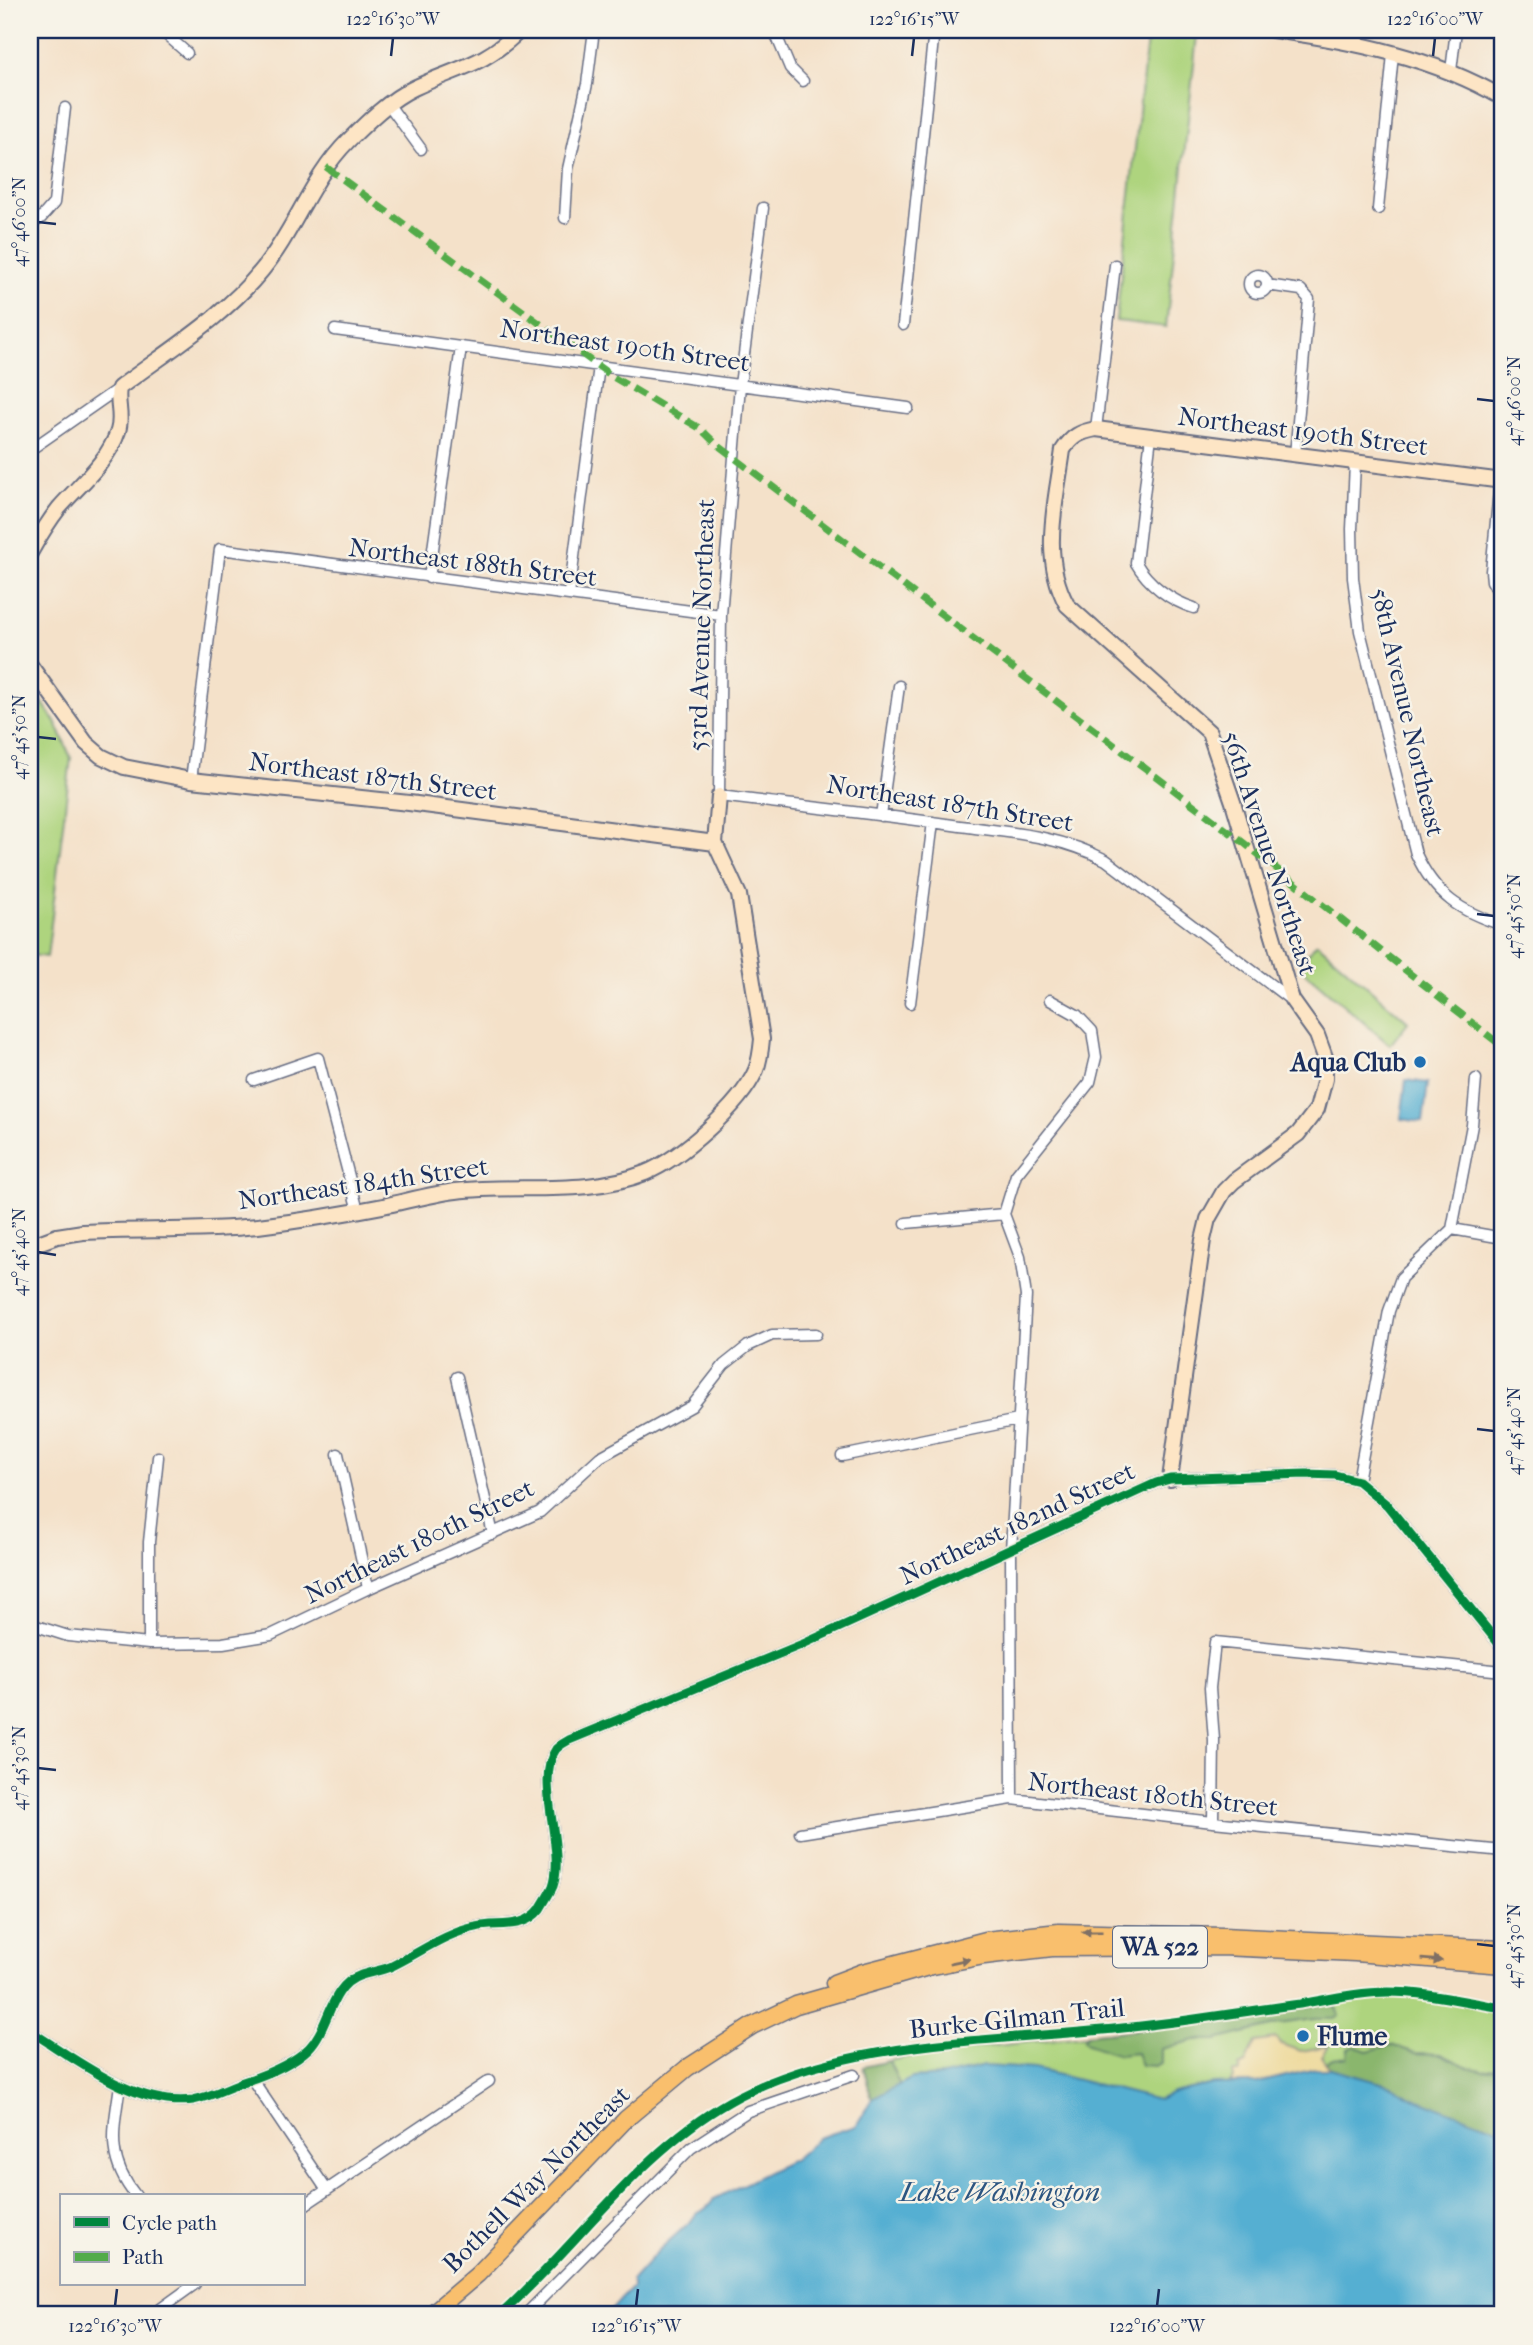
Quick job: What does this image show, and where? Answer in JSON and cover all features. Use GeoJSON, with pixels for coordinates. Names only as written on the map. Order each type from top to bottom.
{"type":"FeatureCollection","features":[{"type":"Feature","properties":{"kind":"main road","name":"WA 522"},"geometry":{"type":"LineString","coordinates":[[796,2005],[816,1990],[863,1972],[986,1940],[1059,1932],[1223,1936],[1503,1950]]}},
{"type":"Feature","properties":{"kind":"main road","name":"WA 522"},"geometry":{"type":"LineString","coordinates":[[796,2005],[928,1967],[984,1956],[1052,1948],[1222,1947],[1355,1953],[1503,1965]]}},
{"type":"Feature","properties":{"kind":"main road","name":"Bothell Way Northeast"},"geometry":{"type":"LineString","coordinates":[[430,2315],[478,2274],[626,2119],[676,2077],[752,2026],[796,2005]]}},
{"type":"Feature","properties":{"kind":"street"},"geometry":{"type":"LineString","coordinates":[[161,30],[187,53]]}},
{"type":"Feature","properties":{"kind":"street"},"geometry":{"type":"LineString","coordinates":[[30,450],[119,388],[234,301],[264,268],[326,167],[347,142],[388,105],[411,89],[478,63],[520,30]]}},
{"type":"Feature","properties":{"kind":"street"},"geometry":{"type":"LineString","coordinates":[[565,218],[568,169],[587,84],[594,30]]}},
{"type":"Feature","properties":{"kind":"street"},"geometry":{"type":"LineString","coordinates":[[774,30],[790,68],[803,81]]}},
{"type":"Feature","properties":{"kind":"street"},"geometry":{"type":"LineString","coordinates":[[903,325],[934,30]]}},
{"type":"Feature","properties":{"kind":"street"},"geometry":{"type":"LineString","coordinates":[[1273,30],[1324,37]]}},
{"type":"Feature","properties":{"kind":"street"},"geometry":{"type":"LineString","coordinates":[[1305,30],[1451,71],[1503,98]]}},
{"type":"Feature","properties":{"kind":"street"},"geometry":{"type":"LineString","coordinates":[[1451,71],[1457,30]]}},
{"type":"Feature","properties":{"kind":"street"},"geometry":{"type":"LineString","coordinates":[[1378,209],[1392,54]]}},
{"type":"Feature","properties":{"kind":"street"},"geometry":{"type":"LineString","coordinates":[[388,105],[421,149]]}},
{"type":"Feature","properties":{"kind":"street"},"geometry":{"type":"LineString","coordinates":[[30,225],[41,218],[54,203],[65,108]]}},
{"type":"Feature","properties":{"kind":"street","name":"53rd Avenue Northeast"},"geometry":{"type":"LineString","coordinates":[[762,1039],[739,895],[715,843],[719,796],[721,615],[740,385],[763,208]]}},
{"type":"Feature","properties":{"kind":"street"},"geometry":{"type":"LineString","coordinates":[[1096,429],[1115,265]]}},
{"type":"Feature","properties":{"kind":"street"},"geometry":{"type":"LineString","coordinates":[[1267,285],[1301,290],[1309,299],[1295,455]]}},
{"type":"Feature","properties":{"kind":"street","name":"Northeast 190th Street"},"geometry":{"type":"LineString","coordinates":[[335,330],[908,408]]}},
{"type":"Feature","properties":{"kind":"street"},"geometry":{"type":"LineString","coordinates":[[429,578],[461,347]]}},
{"type":"Feature","properties":{"kind":"street"},"geometry":{"type":"LineString","coordinates":[[569,596],[599,366]]}},
{"type":"Feature","properties":{"kind":"street"},"geometry":{"type":"LineString","coordinates":[[30,553],[41,532],[110,449],[119,429],[121,416],[117,398],[119,388]]}},
{"type":"Feature","properties":{"kind":"street","name":"Northeast 190th Street"},"geometry":{"type":"LineString","coordinates":[[1096,429],[1502,481]]}},
{"type":"Feature","properties":{"kind":"street","name":"56th Avenue Northeast"},"geometry":{"type":"LineString","coordinates":[[1096,429],[1071,438],[1063,450],[1051,542],[1057,587],[1067,605],[1209,732],[1233,802],[1292,1000]]}},
{"type":"Feature","properties":{"kind":"street"},"geometry":{"type":"LineString","coordinates":[[1151,436],[1136,563],[1142,573],[1177,602],[1194,608]]}},
{"type":"Feature","properties":{"kind":"street","name":"58th Avenue Northeast"},"geometry":{"type":"LineString","coordinates":[[1355,463],[1353,578],[1360,631],[1416,854],[1424,872],[1438,891],[1482,919],[1503,925]]}},
{"type":"Feature","properties":{"kind":"street"},"geometry":{"type":"LineString","coordinates":[[1502,481],[1491,571],[1492,581],[1503,600]]}},
{"type":"Feature","properties":{"kind":"street","name":"Northeast 188th Street"},"geometry":{"type":"LineString","coordinates":[[191,780],[220,549],[721,615]]}},
{"type":"Feature","properties":{"kind":"street","name":"Northeast 187th Street"},"geometry":{"type":"LineString","coordinates":[[30,665],[86,743],[101,756],[124,767],[191,780],[410,803],[715,843]]}},
{"type":"Feature","properties":{"kind":"street"},"geometry":{"type":"LineString","coordinates":[[881,816],[899,686]]}},
{"type":"Feature","properties":{"kind":"street","name":"Northeast 187th Street"},"geometry":{"type":"LineString","coordinates":[[719,796],[1057,839],[1081,847],[1106,860],[1292,1000]]}},
{"type":"Feature","properties":{"kind":"street"},"geometry":{"type":"LineString","coordinates":[[910,1003],[933,822]]}},
{"type":"Feature","properties":{"kind":"street"},"geometry":{"type":"LineString","coordinates":[[1012,1799],[1011,1550],[1026,1296],[1020,1257],[1004,1214],[1016,1175],[1090,1082],[1096,1057],[1092,1031],[1077,1015],[1050,1000]]}},
{"type":"Feature","properties":{"kind":"street"},"geometry":{"type":"LineString","coordinates":[[1170,1479],[1208,1219],[1224,1191],[1298,1134],[1317,1109],[1320,1100],[1325,1079],[1325,1057],[1317,1035],[1292,1000]]}},
{"type":"Feature","properties":{"kind":"street","name":"Northeast 184th Street"},"geometry":{"type":"LineString","coordinates":[[30,1246],[57,1236],[83,1232],[258,1226],[358,1211],[452,1192],[494,1188],[596,1186],[648,1172],[680,1154],[739,1097],[755,1072],[762,1039]]}},
{"type":"Feature","properties":{"kind":"street"},"geometry":{"type":"LineString","coordinates":[[254,1080],[318,1058],[358,1211]]}},
{"type":"Feature","properties":{"kind":"street"},"geometry":{"type":"LineString","coordinates":[[1476,1079],[1472,1125],[1452,1229],[1401,1278],[1389,1311],[1358,1481],[1387,1505],[1503,1649]]}},
{"type":"Feature","properties":{"kind":"street"},"geometry":{"type":"LineString","coordinates":[[906,1223],[1004,1214]]}},
{"type":"Feature","properties":{"kind":"street"},"geometry":{"type":"LineString","coordinates":[[1452,1229],[1503,1238]]}},
{"type":"Feature","properties":{"kind":"street","name":"Northeast 180th Street"},"geometry":{"type":"LineString","coordinates":[[30,1625],[68,1636],[149,1644],[223,1643],[271,1635],[368,1588],[540,1512],[600,1457],[692,1406],[724,1365],[748,1346],[772,1335],[816,1334]]}},
{"type":"Feature","properties":{"kind":"street"},"geometry":{"type":"LineString","coordinates":[[457,1377],[493,1534]]}},
{"type":"Feature","properties":{"kind":"street"},"geometry":{"type":"LineString","coordinates":[[842,1456],[1018,1420]]}},
{"type":"Feature","properties":{"kind":"street"},"geometry":{"type":"LineString","coordinates":[[338,1454],[368,1588]]}},
{"type":"Feature","properties":{"kind":"street"},"geometry":{"type":"LineString","coordinates":[[149,1644],[149,1542],[159,1457]]}},
{"type":"Feature","properties":{"kind":"street","name":"Northeast 182nd Street"},"geometry":{"type":"LineString","coordinates":[[30,2031],[88,2069],[120,2085],[159,2098],[193,2100],[281,2067],[309,2048],[327,2019],[336,1996],[354,1978],[387,1968],[441,1940],[476,1927],[515,1924],[532,1917],[553,1885],[556,1865],[548,1772],[556,1749],[569,1740],[803,1644],[1156,1483],[1170,1479],[1306,1474],[1335,1475],[1358,1481]]}},
{"type":"Feature","properties":{"kind":"street"},"geometry":{"type":"LineString","coordinates":[[1213,1822],[1214,1740],[1210,1688],[1214,1642],[1503,1671]]}},
{"type":"Feature","properties":{"kind":"street","name":"Northeast 180th Street"},"geometry":{"type":"LineString","coordinates":[[800,1833],[1012,1799],[1503,1851]]}},
{"type":"Feature","properties":{"kind":"street"},"geometry":{"type":"LineString","coordinates":[[525,2315],[691,2148],[748,2111],[854,2075]]}},
{"type":"Feature","properties":{"kind":"street"},"geometry":{"type":"LineString","coordinates":[[252,2079],[326,2189]]}},
{"type":"Feature","properties":{"kind":"street"},"geometry":{"type":"LineString","coordinates":[[304,2205],[489,2081]]}},
{"type":"Feature","properties":{"kind":"street"},"geometry":{"type":"LineString","coordinates":[[120,2085],[113,2146],[120,2169],[135,2194]]}},
{"type":"Feature","properties":{"kind":"street"},"geometry":{"type":"LineString","coordinates":[[152,2315],[192,2286]]}},
{"type":"Feature","properties":{"kind":"green space"},"geometry":{"type":"Polygon","coordinates":[[[1148,30],[1197,35],[1166,327],[1116,321],[1148,30]]]}},
{"type":"Feature","properties":{"kind":"green space"},"geometry":{"type":"Polygon","coordinates":[[[30,683],[57,725],[71,758],[47,957],[30,955],[30,683]]]}},
{"type":"Feature","properties":{"kind":"green space"},"geometry":{"type":"Polygon","coordinates":[[[1317,943],[1408,1022],[1390,1045],[1303,970],[1301,960],[1317,943]]]}},
{"type":"Feature","properties":{"kind":"green space"},"geometry":{"type":"Polygon","coordinates":[[[1376,1996],[1439,1999],[1503,2012],[1503,2133],[1498,2129],[1257,2084],[1208,2085],[1158,2100],[1034,2069],[984,2066],[943,2076],[912,2078],[900,2086],[889,2061],[922,2054],[1182,2025],[1376,1996]]]}},
{"type":"Feature","properties":{"kind":"green space"},"geometry":{"type":"Polygon","coordinates":[[[1328,2003],[1336,2007],[1339,2016],[1334,2019],[1279,2024],[1217,2040],[1195,2040],[1161,2049],[1161,2063],[1155,2066],[1141,2065],[1136,2053],[1119,2055],[1087,2044],[1084,2040],[1086,2035],[1182,2025],[1328,2003]]]}},
{"type":"Feature","properties":{"kind":"green space"},"geometry":{"type":"Polygon","coordinates":[[[1391,2045],[1416,2053],[1441,2054],[1470,2068],[1483,2070],[1503,2066],[1503,2133],[1411,2097],[1392,2086],[1330,2069],[1324,2063],[1347,2057],[1348,2049],[1354,2046],[1367,2051],[1391,2045]]]}},
{"type":"Feature","properties":{"kind":"green space"},"geometry":{"type":"Polygon","coordinates":[[[889,2061],[900,2086],[872,2099],[863,2067],[889,2061]]]}},
{"type":"Feature","properties":{"kind":"sand"},"geometry":{"type":"Polygon","coordinates":[[[1276,2039],[1279,2043],[1301,2051],[1328,2046],[1321,2056],[1330,2069],[1316,2069],[1257,2083],[1230,2083],[1232,2073],[1238,2073],[1239,2067],[1245,2064],[1255,2042],[1276,2039]]]}},
{"type":"Feature","properties":{"kind":"water"},"geometry":{"type":"Polygon","coordinates":[[[1406,1080],[1428,1083],[1423,1122],[1401,1119],[1406,1080]]]}},
{"type":"Feature","properties":{"kind":"water","name":"Lake Washington"},"geometry":{"type":"Polygon","coordinates":[[[984,2066],[1034,2069],[1158,2100],[1173,2093],[1213,2084],[1257,2083],[1316,2069],[1330,2069],[1392,2086],[1411,2097],[1498,2129],[1503,2133],[1503,2315],[607,2315],[632,2287],[632,2280],[659,2250],[714,2199],[794,2159],[818,2138],[856,2126],[872,2099],[912,2078],[943,2076],[984,2066]]]}},
{"type":"Feature","properties":{"kind":"marked path"},"geometry":{"type":"LineString","coordinates":[[326,167],[613,377],[701,429],[715,443],[1244,843],[1503,1047]]}},
{"type":"Feature","properties":{"kind":"cycle path"},"geometry":{"type":"LineString","coordinates":[[30,2031],[107,2079],[150,2097],[193,2100],[278,2069],[295,2059],[316,2040],[336,1998],[349,1981],[390,1967],[453,1934],[476,1927],[519,1923],[534,1916],[553,1886],[556,1871],[548,1778],[550,1762],[556,1749],[564,1743],[803,1644],[1170,1479],[1306,1474],[1335,1475],[1358,1481],[1387,1505],[1503,1649]]}},
{"type":"Feature","properties":{"kind":"cycle path","name":"Burke-Gilman Trail"},"geometry":{"type":"LineString","coordinates":[[500,2315],[529,2288],[637,2173],[697,2122],[730,2101],[776,2080],[825,2064],[930,2045],[1141,2026],[1366,1993],[1418,1994],[1503,2008]]}},
{"type":"Feature","properties":{"kind":"place","name":"Aqua Club"},"geometry":{"type":"Point","coordinates":[1420,1062]}},
{"type":"Feature","properties":{"kind":"place","name":"Flume"},"geometry":{"type":"Point","coordinates":[1303,2036]}}]}
